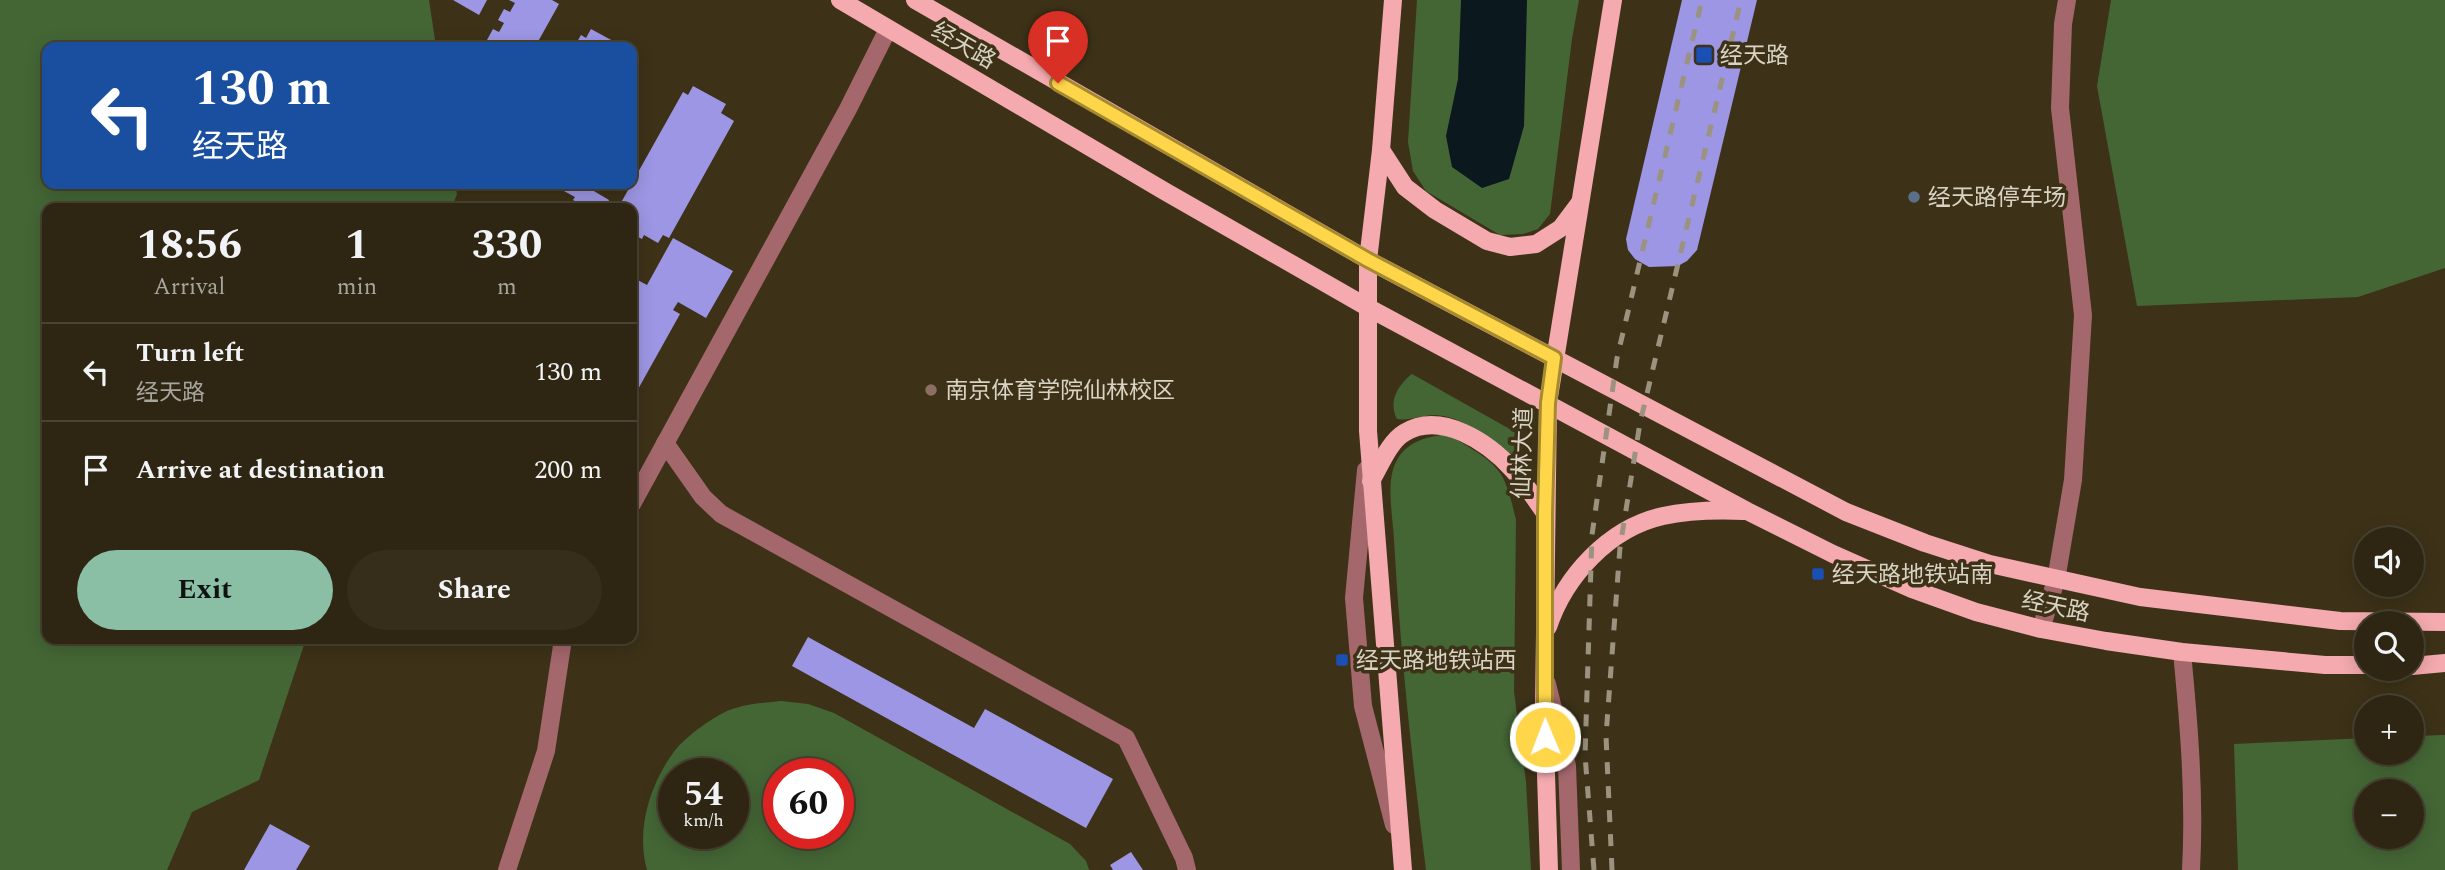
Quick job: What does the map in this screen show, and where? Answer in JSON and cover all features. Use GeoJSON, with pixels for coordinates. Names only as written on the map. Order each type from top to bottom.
{"type":"FeatureCollection","features":[{"type":"Feature","properties":{"kind":"main road","name":"经天路"},"geometry":{"type":"LineString","coordinates":[[840,0],[1367,307],[1748,511],[1833,554],[1912,589],[1976,612],[2041,629],[2106,641],[2182,652],[2325,665],[2354,665]]}},
{"type":"Feature","properties":{"kind":"main road","name":"经天路"},"geometry":{"type":"LineString","coordinates":[[915,0],[1368,260],[1846,512],[1925,543],[1990,564],[2140,597],[2340,621],[2445,622]]}},
{"type":"Feature","properties":{"kind":"main road"},"geometry":{"type":"LineString","coordinates":[[1393,0],[1381,150],[1368,260],[1368,431],[1403,870]]}},
{"type":"Feature","properties":{"kind":"main road","name":"仙林大道"},"geometry":{"type":"LineString","coordinates":[[1549,870],[1544,674],[1548,403],[1613,0]]}},
{"type":"Feature","properties":{"kind":"main road"},"geometry":{"type":"LineString","coordinates":[[1381,150],[1405,187],[1435,210],[1487,241],[1510,247],[1536,244],[1561,228],[1581,202]]}},
{"type":"Feature","properties":{"kind":"main road"},"geometry":{"type":"LineString","coordinates":[[1371,481],[1387,452],[1403,433],[1424,425],[1443,426],[1461,432],[1500,457],[1514,471],[1545,513]]}},
{"type":"Feature","properties":{"kind":"main road"},"geometry":{"type":"LineString","coordinates":[[1544,637],[1553,612],[1567,588],[1586,562],[1607,542],[1632,527],[1662,516],[1705,510],[1748,511]]}},
{"type":"Feature","properties":{"kind":"main road"},"geometry":{"type":"LineString","coordinates":[[2424,665],[2445,663]]}},
{"type":"Feature","properties":{"kind":"street"},"geometry":{"type":"LineString","coordinates":[[2041,629],[2056,580],[2073,480],[2083,315],[2060,108],[2063,24],[2067,0]]}},
{"type":"Feature","properties":{"kind":"street"},"geometry":{"type":"LineString","coordinates":[[637,495],[848,109],[888,29]]}},
{"type":"Feature","properties":{"kind":"street"},"geometry":{"type":"LineString","coordinates":[[1368,431],[1355,612],[1363,706],[1400,846]]}},
{"type":"Feature","properties":{"kind":"street"},"geometry":{"type":"LineString","coordinates":[[665,443],[703,497],[721,514],[1126,738],[1184,858],[1187,870]]}},
{"type":"Feature","properties":{"kind":"street"},"geometry":{"type":"LineString","coordinates":[[508,870],[546,751],[562,644]]}},
{"type":"Feature","properties":{"kind":"street"},"geometry":{"type":"LineString","coordinates":[[2182,652],[2194,821],[2191,870]]}},
{"type":"Feature","properties":{"kind":"street"},"geometry":{"type":"LineString","coordinates":[[1544,674],[1567,766],[1571,870]]}},
{"type":"Feature","properties":{"kind":"green space"},"geometry":{"type":"Polygon","coordinates":[[[0,0],[429,0],[435,42],[42,42],[42,189],[456,189],[457,194],[454,203],[42,203],[42,644],[304,644],[259,780],[192,812],[167,870],[0,870],[0,0]]]}},
{"type":"Feature","properties":{"kind":"green space"},"geometry":{"type":"Polygon","coordinates":[[[1417,0],[1579,0],[1550,214],[1538,229],[1523,234],[1500,235],[1426,191],[1413,171],[1408,142],[1417,0]]]}},
{"type":"Feature","properties":{"kind":"green space"},"geometry":{"type":"Polygon","coordinates":[[[2111,0],[2445,0],[2445,268],[2358,297],[2137,306],[2097,86],[2111,0]]]}},
{"type":"Feature","properties":{"kind":"green space"},"geometry":{"type":"Polygon","coordinates":[[[1412,374],[1515,432],[1520,441],[1519,448],[1513,454],[1507,453],[1473,428],[1445,416],[1397,419],[1394,412],[1396,394],[1402,383],[1412,374]]]}},
{"type":"Feature","properties":{"kind":"green space"},"geometry":{"type":"Polygon","coordinates":[[[1447,434],[1480,454],[1497,469],[1507,487],[1516,520],[1514,692],[1526,782],[1531,870],[1426,870],[1403,664],[1391,478],[1397,460],[1406,448],[1425,439],[1447,434]]]}},
{"type":"Feature","properties":{"kind":"green space"},"geometry":{"type":"Polygon","coordinates":[[[781,701],[808,704],[834,713],[1070,844],[1086,861],[1089,870],[647,870],[644,825],[651,794],[658,778],[658,849],[749,849],[749,758],[670,758],[683,742],[710,721],[744,706],[781,701]]]}},
{"type":"Feature","properties":{"kind":"green space"},"geometry":{"type":"Polygon","coordinates":[[[2445,735],[2445,870],[2238,870],[2234,744],[2354,739],[2354,765],[2424,765],[2424,736],[2445,735]]]}},
{"type":"Feature","properties":{"kind":"shaded area"},"geometry":{"type":"Polygon","coordinates":[[[1461,0],[1527,0],[1524,126],[1509,179],[1482,188],[1452,167],[1446,136],[1458,79],[1461,0]]]}},
{"type":"Feature","properties":{"kind":"building"},"geometry":{"type":"Polygon","coordinates":[[[453,0],[487,0],[479,15],[453,0]]]}},
{"type":"Feature","properties":{"kind":"building"},"geometry":{"type":"Polygon","coordinates":[[[509,0],[552,0],[559,4],[538,42],[490,42],[487,40],[493,29],[499,32],[504,23],[498,20],[504,9],[510,12],[515,3],[509,0]]]}},
{"type":"Feature","properties":{"kind":"building","name":"经天路"},"geometry":{"type":"Polygon","coordinates":[[[1682,0],[1757,0],[1697,250],[1678,266],[1649,267],[1635,259],[1628,250],[1626,239],[1682,0]]]}},
{"type":"Feature","properties":{"kind":"building"},"geometry":{"type":"Polygon","coordinates":[[[591,29],[615,42],[577,42],[581,35],[586,38],[591,29]]]}},
{"type":"Feature","properties":{"kind":"building"},"geometry":{"type":"Polygon","coordinates":[[[693,86],[726,104],[721,113],[734,121],[669,238],[663,235],[658,243],[644,235],[642,239],[637,236],[637,203],[621,203],[629,189],[637,189],[637,174],[683,92],[688,95],[693,86]]]}},
{"type":"Feature","properties":{"kind":"building"},"geometry":{"type":"Polygon","coordinates":[[[560,189],[590,189],[609,200],[608,203],[578,203],[573,200],[575,197],[560,189]]]}},
{"type":"Feature","properties":{"kind":"building"},"geometry":{"type":"Polygon","coordinates":[[[673,238],[733,271],[706,318],[678,302],[673,310],[680,314],[637,391],[637,280],[647,285],[673,238]]]}},
{"type":"Feature","properties":{"kind":"building"},"geometry":{"type":"Polygon","coordinates":[[[808,637],[974,728],[985,709],[1113,779],[1086,828],[792,666],[808,637]]]}},
{"type":"Feature","properties":{"kind":"building"},"geometry":{"type":"Polygon","coordinates":[[[270,824],[310,846],[296,870],[244,870],[270,824]]]}},
{"type":"Feature","properties":{"kind":"building"},"geometry":{"type":"Polygon","coordinates":[[[1131,852],[1143,870],[1113,870],[1110,865],[1131,852]]]}},
{"type":"Feature","properties":{"kind":"railway"},"geometry":{"type":"LineString","coordinates":[[1594,870],[1585,755],[1592,535],[1617,358],[1702,0]]}},
{"type":"Feature","properties":{"kind":"railway"},"geometry":{"type":"LineString","coordinates":[[1612,870],[1606,736],[1620,547],[1640,423],[1741,0]]}},
{"type":"Feature","properties":{"kind":"place","name":"经天路"},"geometry":{"type":"Point","coordinates":[1704,55]}},
{"type":"Feature","properties":{"kind":"place","name":"经天路停车场"},"geometry":{"type":"Point","coordinates":[1914,197]}},
{"type":"Feature","properties":{"kind":"place","name":"南京体育学院仙林校区"},"geometry":{"type":"Point","coordinates":[931,390]}},
{"type":"Feature","properties":{"kind":"place","name":"经天路地铁站南"},"geometry":{"type":"Point","coordinates":[1818,574]}},
{"type":"Feature","properties":{"kind":"place","name":"经天路地铁站西"},"geometry":{"type":"Point","coordinates":[1342,660]}},
{"type":"Feature","properties":{"kind":"route"},"geometry":{"type":"LineString","coordinates":[[1058,83],[1368,260],[1554,358],[1548,403],[1545,513],[1545,737]]}}]}
